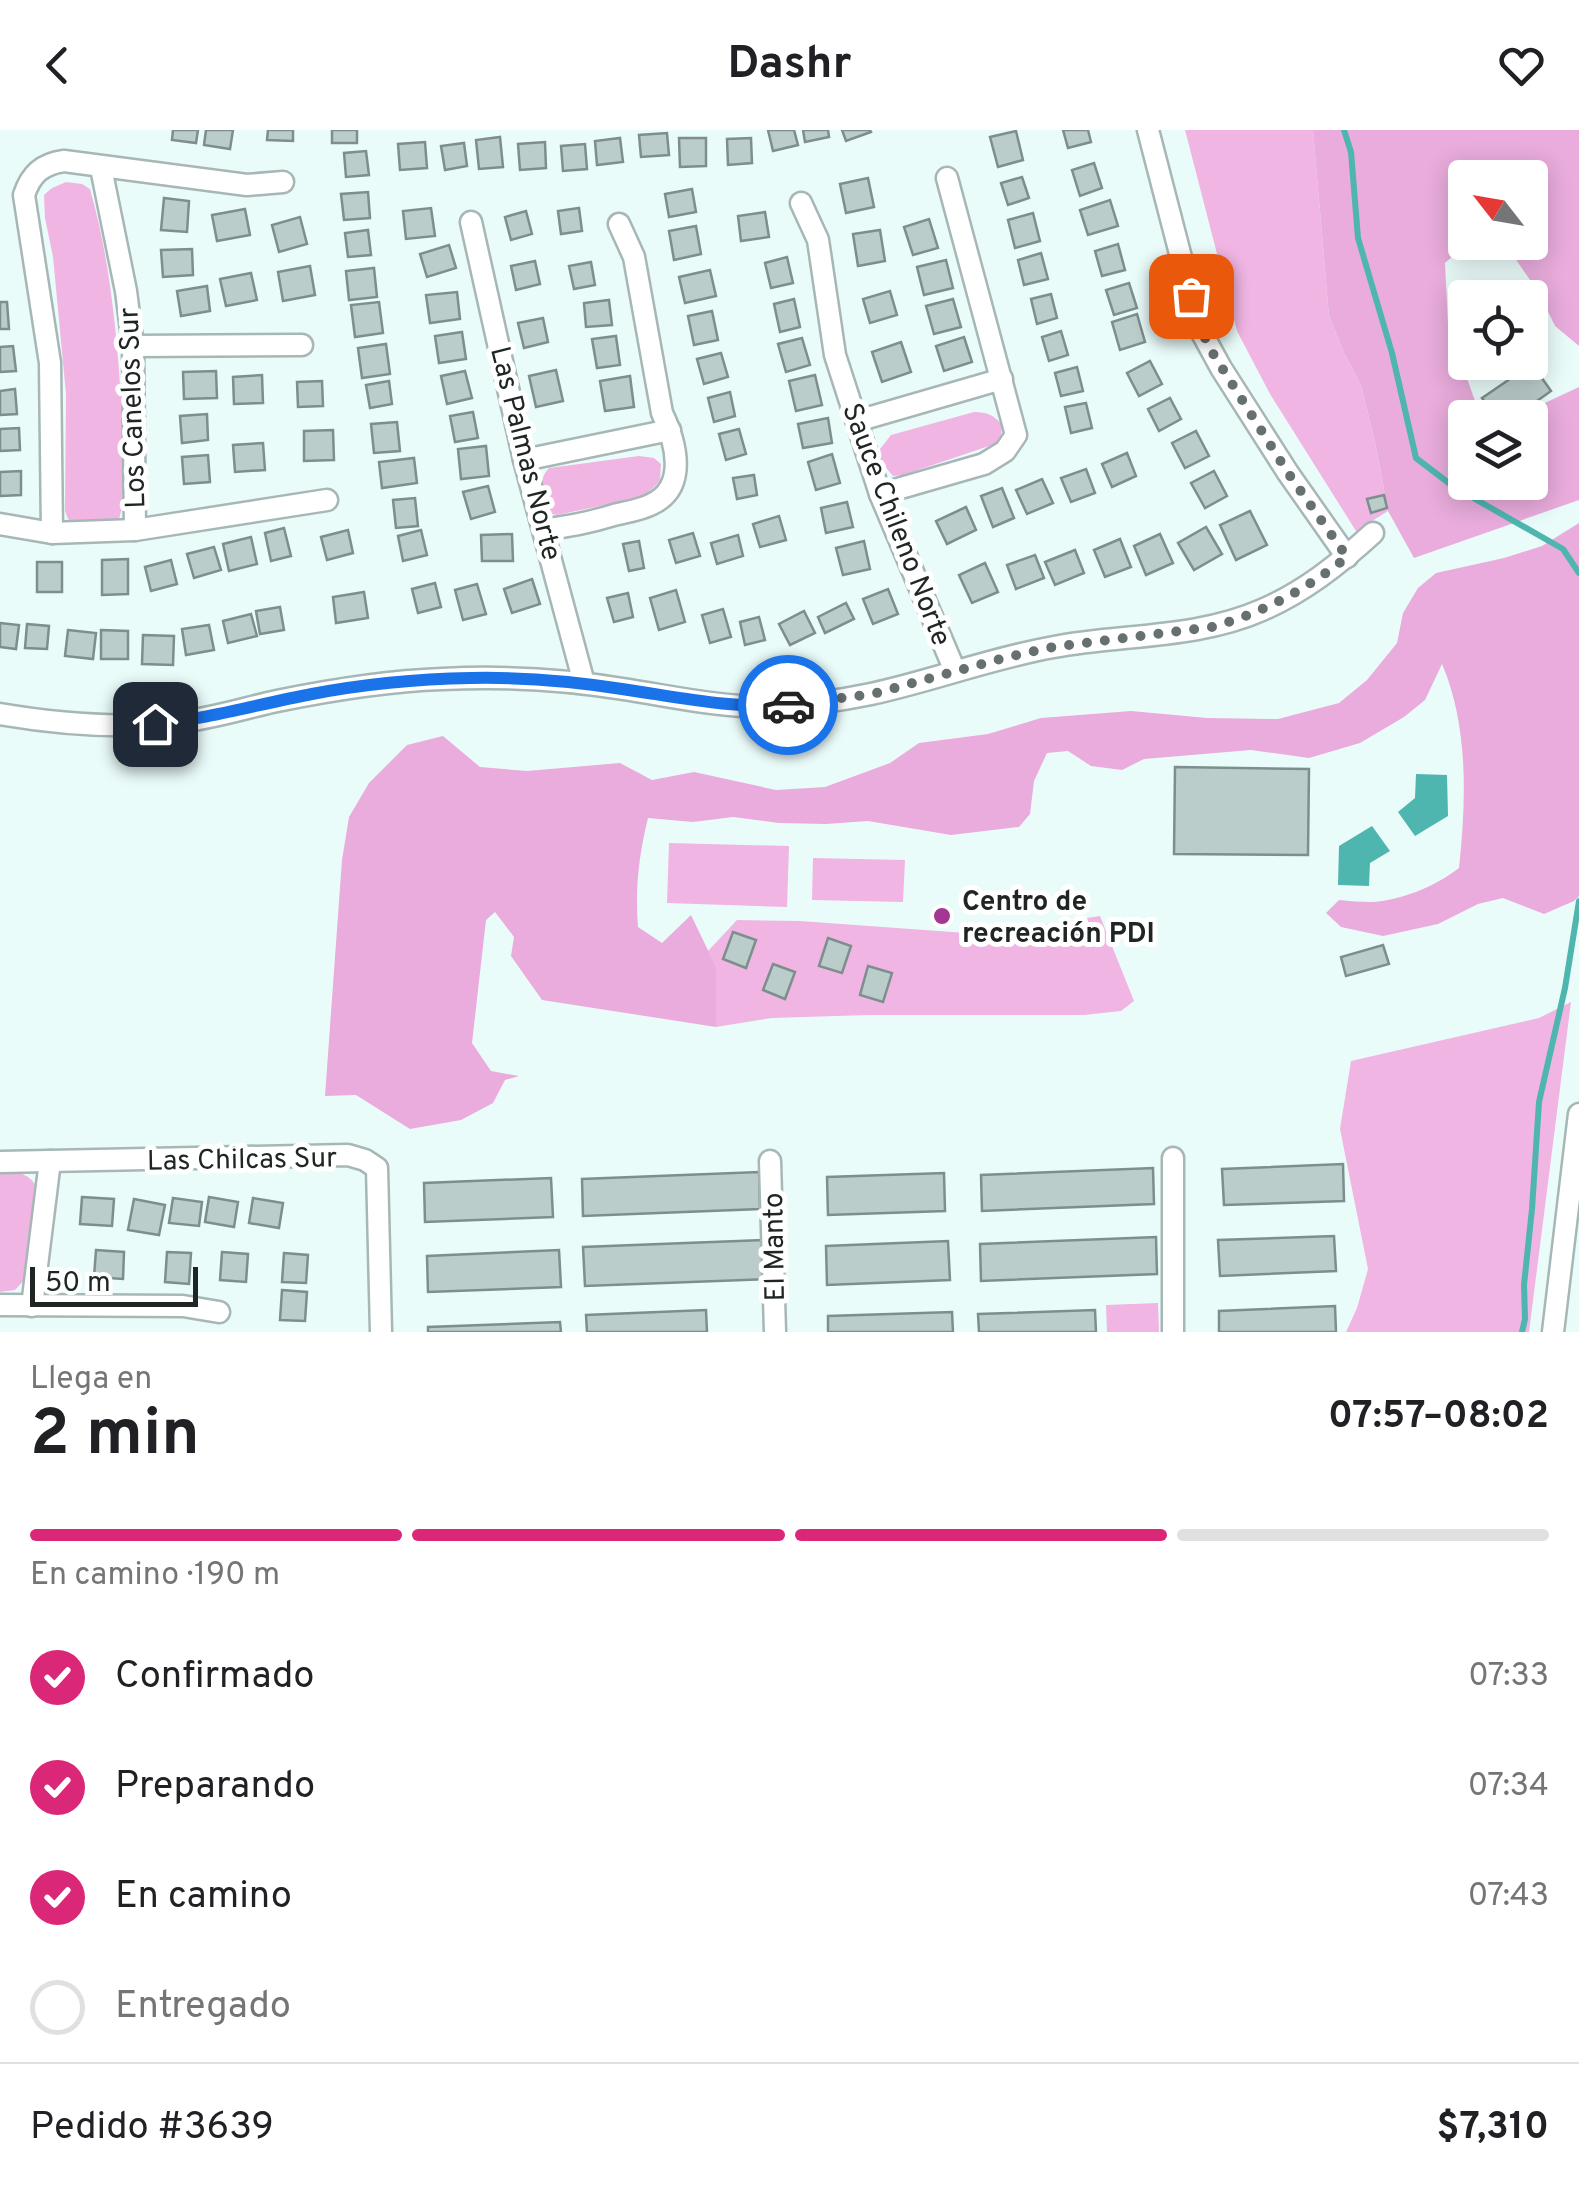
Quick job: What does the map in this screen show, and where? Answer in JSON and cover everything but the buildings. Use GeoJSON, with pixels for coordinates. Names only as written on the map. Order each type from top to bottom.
{"type":"FeatureCollection","features":[{"type":"Feature","properties":{"kind":"street"},"geometry":{"type":"LineString","coordinates":[[1148,130],[1203,334],[1288,473],[1347,557]]}},
{"type":"Feature","properties":{"kind":"street"},"geometry":{"type":"LineString","coordinates":[[52,534],[50,363],[24,195],[34,172],[64,162],[248,184],[283,182]]}},
{"type":"Feature","properties":{"kind":"street","name":"Los Canelos Sur"},"geometry":{"type":"LineString","coordinates":[[101,168],[133,346],[135,530]]}},
{"type":"Feature","properties":{"kind":"street"},"geometry":{"type":"LineString","coordinates":[[880,494],[984,464],[1006,451],[1016,436],[947,178]]}},
{"type":"Feature","properties":{"kind":"street","name":"Sauce Chileno Norte"},"geometry":{"type":"LineString","coordinates":[[802,203],[818,240],[835,356],[880,494],[955,671]]}},
{"type":"Feature","properties":{"kind":"street","name":"Las Palmas Norte"},"geometry":{"type":"LineString","coordinates":[[472,222],[524,460],[584,684]]}},
{"type":"Feature","properties":{"kind":"street"},"geometry":{"type":"LineString","coordinates":[[544,529],[574,527],[654,504],[672,486],[677,466],[670,430],[662,413],[634,257],[619,224]]}},
{"type":"Feature","properties":{"kind":"street"},"geometry":{"type":"LineString","coordinates":[[133,346],[302,345]]}},
{"type":"Feature","properties":{"kind":"street"},"geometry":{"type":"LineString","coordinates":[[857,421],[1002,379]]}},
{"type":"Feature","properties":{"kind":"street"},"geometry":{"type":"LineString","coordinates":[[524,460],[670,430]]}},
{"type":"Feature","properties":{"kind":"street"},"geometry":{"type":"LineString","coordinates":[[0,524],[52,534],[135,530],[327,500]]}},
{"type":"Feature","properties":{"kind":"street"},"geometry":{"type":"LineString","coordinates":[[0,714],[92,724],[155,724],[210,718],[315,694],[400,682],[502,678],[584,684],[708,703],[776,706],[826,702],[873,694],[1053,647],[1186,632],[1237,620],[1287,598],[1347,557],[1373,533]]}},
{"type":"Feature","properties":{"kind":"street"},"geometry":{"type":"LineString","coordinates":[[1553,1332],[1579,1114]]}},
{"type":"Feature","properties":{"kind":"street","name":"Las Chilcas Sur"},"geometry":{"type":"LineString","coordinates":[[0,1162],[348,1155],[365,1160],[378,1168],[381,1332]]}},
{"type":"Feature","properties":{"kind":"street"},"geometry":{"type":"LineString","coordinates":[[1173,1332],[1174,1158]]}},
{"type":"Feature","properties":{"kind":"street"},"geometry":{"type":"LineString","coordinates":[[32,1306],[50,1160]]}},
{"type":"Feature","properties":{"kind":"street","name":"El Manto"},"geometry":{"type":"LineString","coordinates":[[770,1161],[774,1332]]}},
{"type":"Feature","properties":{"kind":"street"},"geometry":{"type":"LineString","coordinates":[[0,1305],[182,1306],[219,1312]]}},
{"type":"Feature","properties":{"kind":"shaded area"},"geometry":{"type":"Polygon","coordinates":[[[1185,130],[1313,130],[1329,316],[1361,385],[1388,511],[1356,531],[1270,394],[1237,331],[1185,130]]]}},
{"type":"Feature","properties":{"kind":"shaded area"},"geometry":{"type":"Polygon","coordinates":[[[1313,130],[1579,130],[1579,346],[1555,326],[1548,312],[1548,280],[1530,280],[1516,260],[1548,260],[1548,160],[1448,160],[1448,260],[1445,263],[1448,380],[1468,380],[1475,400],[1448,400],[1448,500],[1548,500],[1548,402],[1579,387],[1579,500],[1414,558],[1388,511],[1361,385],[1329,316],[1313,130]]]}},
{"type":"Feature","properties":{"kind":"shaded area"},"geometry":{"type":"Polygon","coordinates":[[[66,182],[90,189],[108,272],[125,454],[124,495],[118,522],[74,525],[65,511],[66,394],[44,195],[66,182]]]}},
{"type":"Feature","properties":{"kind":"shaded area"},"geometry":{"type":"Polygon","coordinates":[[[974,412],[990,415],[1002,425],[1001,438],[995,444],[903,475],[893,476],[882,463],[880,449],[891,435],[974,412]]]}},
{"type":"Feature","properties":{"kind":"shaded area"},"geometry":{"type":"Polygon","coordinates":[[[639,456],[654,458],[661,464],[660,481],[648,493],[557,515],[548,513],[542,484],[549,468],[639,456]]]}},
{"type":"Feature","properties":{"kind":"shaded area"},"geometry":{"type":"Polygon","coordinates":[[[1579,523],[1579,896],[1574,901],[1544,914],[1503,898],[1478,904],[1438,924],[1383,936],[1341,927],[1326,913],[1339,900],[1371,902],[1406,896],[1459,868],[1464,791],[1461,739],[1442,664],[1425,700],[1404,717],[1360,743],[1309,758],[1251,750],[1144,759],[1122,770],[1091,766],[1068,751],[1047,753],[1034,781],[1030,814],[1019,827],[951,835],[868,821],[826,824],[733,817],[693,822],[648,818],[638,872],[638,927],[662,943],[691,915],[716,967],[716,1027],[542,1000],[511,956],[514,937],[495,912],[486,920],[472,1043],[491,1071],[519,1076],[505,1080],[493,1103],[461,1120],[410,1129],[356,1095],[325,1096],[342,860],[349,817],[369,783],[407,745],[443,736],[480,767],[527,771],[620,763],[652,780],[694,772],[776,790],[825,787],[890,763],[919,743],[988,734],[1041,718],[1131,711],[1278,719],[1339,703],[1367,680],[1397,643],[1403,613],[1418,588],[1436,573],[1542,546],[1579,523]]]}},
{"type":"Feature","properties":{"kind":"shaded area"},"geometry":{"type":"Polygon","coordinates":[[[669,843],[789,846],[787,907],[667,903],[669,843]]]}},
{"type":"Feature","properties":{"kind":"shaded area"},"geometry":{"type":"Polygon","coordinates":[[[813,858],[905,860],[903,902],[812,900],[813,858]]]}},
{"type":"Feature","properties":{"kind":"shaded area"},"geometry":{"type":"Polygon","coordinates":[[[1100,916],[1134,1001],[1121,1011],[1084,1015],[772,1018],[716,1027],[716,967],[708,951],[737,920],[980,934],[1100,916]]]}},
{"type":"Feature","properties":{"kind":"shaded area"},"geometry":{"type":"Polygon","coordinates":[[[1571,1002],[1529,1332],[1346,1332],[1368,1269],[1340,1129],[1351,1061],[1539,1018],[1571,1002]]]}},
{"type":"Feature","properties":{"kind":"shaded area"},"geometry":{"type":"Polygon","coordinates":[[[12,1171],[27,1177],[37,1190],[27,1277],[15,1290],[0,1292],[0,1174],[12,1171]]]}},
{"type":"Feature","properties":{"kind":"shaded area"},"geometry":{"type":"Polygon","coordinates":[[[1158,1303],[1159,1332],[1107,1332],[1106,1305],[1158,1303]]]}},
{"type":"Feature","properties":{"kind":"water"},"geometry":{"type":"Polygon","coordinates":[[[1416,774],[1447,775],[1448,816],[1415,836],[1398,812],[1415,798],[1416,774]]]}},
{"type":"Feature","properties":{"kind":"water"},"geometry":{"type":"Polygon","coordinates":[[[1372,826],[1390,851],[1370,863],[1369,886],[1338,885],[1339,846],[1372,826]]]}},
{"type":"Feature","properties":{"kind":"waterway"},"geometry":{"type":"LineString","coordinates":[[1344,130],[1351,152],[1358,238],[1392,353],[1416,458],[1454,487],[1563,549],[1579,573]]}},
{"type":"Feature","properties":{"kind":"waterway"},"geometry":{"type":"LineString","coordinates":[[1522,1332],[1539,1102],[1565,988],[1579,901]]}},
{"type":"Feature","properties":{"kind":"way so far"},"geometry":{"type":"LineString","coordinates":[[788,705],[873,694],[1053,647],[1212,627],[1287,598],[1347,557],[1288,473],[1212,352],[1191,296]]}},
{"type":"Feature","properties":{"kind":"place","name":"Centro de recreación PDI"},"geometry":{"type":"Point","coordinates":[942,916]}},
{"type":"Feature","properties":{"kind":"route"},"geometry":{"type":"LineString","coordinates":[[155,724],[210,718],[360,686],[441,679],[544,680],[708,703],[788,705]]}}]}
